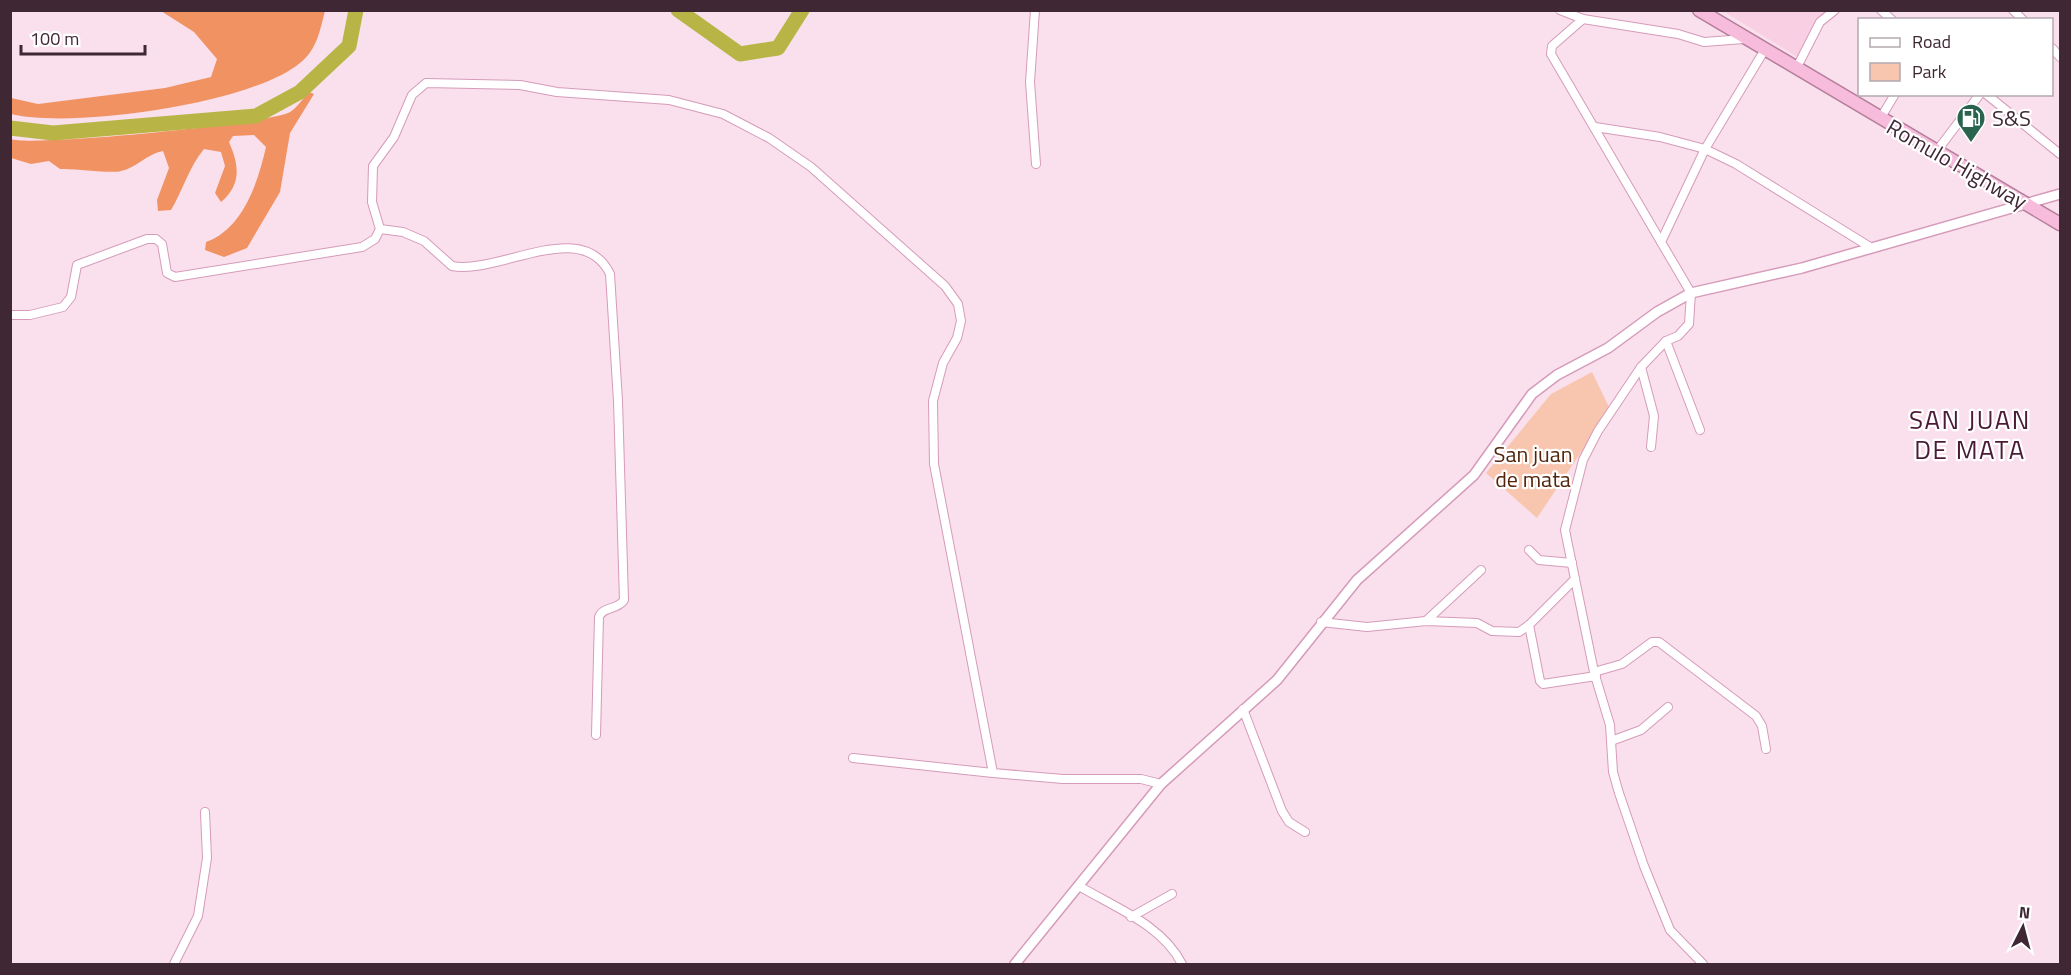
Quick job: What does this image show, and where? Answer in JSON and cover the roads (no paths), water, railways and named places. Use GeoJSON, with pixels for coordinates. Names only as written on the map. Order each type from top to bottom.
{"type":"FeatureCollection","features":[{"type":"Feature","properties":{"kind":"highway","name":"Romulo Highway"},"geometry":{"type":"LineString","coordinates":[[1699,10],[1764,51],[2061,224]]}},
{"type":"Feature","properties":{"kind":"street"},"geometry":{"type":"LineString","coordinates":[[1035,10],[1030,82],[1036,164]]}},
{"type":"Feature","properties":{"kind":"street"},"geometry":{"type":"LineString","coordinates":[[1560,10],[1583,19],[1674,33],[1704,42],[1744,39]]}},
{"type":"Feature","properties":{"kind":"street"},"geometry":{"type":"LineString","coordinates":[[1796,69],[1820,22],[1835,10]]}},
{"type":"Feature","properties":{"kind":"street"},"geometry":{"type":"LineString","coordinates":[[1583,19],[1567,31],[1550,51],[1691,293],[1689,324],[1678,336],[1666,341],[1641,367],[1598,431],[1583,460],[1566,520],[1567,541],[1595,674],[1610,724],[1613,772],[1619,793],[1644,866],[1670,930],[1703,964]]}},
{"type":"Feature","properties":{"kind":"street"},"geometry":{"type":"LineString","coordinates":[[1661,242],[1705,149],[1764,51]]}},
{"type":"Feature","properties":{"kind":"street"},"geometry":{"type":"LineString","coordinates":[[10,315],[30,315],[63,307],[71,297],[77,265],[140,240],[160,241],[167,273],[175,277],[345,252],[375,240],[380,229],[372,202],[373,166],[394,137],[412,95],[426,84],[520,85],[558,92],[669,100],[723,114],[769,138],[811,167],[945,286],[958,304],[961,321],[957,338],[943,363],[933,401],[934,464],[993,773]]}},
{"type":"Feature","properties":{"kind":"street"},"geometry":{"type":"LineString","coordinates":[[1880,119],[1894,96]]}},
{"type":"Feature","properties":{"kind":"street"},"geometry":{"type":"LineString","coordinates":[[1936,152],[1978,96]]}},
{"type":"Feature","properties":{"kind":"street"},"geometry":{"type":"LineString","coordinates":[[1988,96],[2061,154]]}},
{"type":"Feature","properties":{"kind":"street"},"geometry":{"type":"LineString","coordinates":[[1594,127],[1660,137],[1705,149],[1736,164],[1870,248]]}},
{"type":"Feature","properties":{"kind":"street"},"geometry":{"type":"LineString","coordinates":[[1015,964],[1161,784],[1277,680],[1321,622],[1365,573],[1474,475],[1532,394],[1557,375],[1608,348],[1657,312],[1691,293],[1802,268],[2061,194]]}},
{"type":"Feature","properties":{"kind":"street"},"geometry":{"type":"LineString","coordinates":[[380,229],[403,232],[424,241],[452,266],[489,264],[563,247],[574,248],[598,257],[610,274],[618,401],[624,600],[619,606],[602,611],[599,617],[596,735]]}},
{"type":"Feature","properties":{"kind":"street"},"geometry":{"type":"LineString","coordinates":[[1666,341],[1700,430]]}},
{"type":"Feature","properties":{"kind":"street"},"geometry":{"type":"LineString","coordinates":[[1641,367],[1654,416],[1651,447]]}},
{"type":"Feature","properties":{"kind":"street"},"geometry":{"type":"LineString","coordinates":[[1529,550],[1539,560],[1572,563]]}},
{"type":"Feature","properties":{"kind":"street"},"geometry":{"type":"LineString","coordinates":[[1426,621],[1482,570]]}},
{"type":"Feature","properties":{"kind":"street"},"geometry":{"type":"LineString","coordinates":[[1321,622],[1367,627],[1426,621],[1477,623],[1492,631],[1514,632],[1523,630],[1529,625],[1575,579]]}},
{"type":"Feature","properties":{"kind":"street"},"geometry":{"type":"LineString","coordinates":[[1529,625],[1540,681],[1543,684],[1595,674],[1622,664],[1652,642],[1659,642],[1756,716],[1762,726],[1766,748]]}},
{"type":"Feature","properties":{"kind":"street"},"geometry":{"type":"LineString","coordinates":[[1611,741],[1641,730],[1668,707]]}},
{"type":"Feature","properties":{"kind":"street"},"geometry":{"type":"LineString","coordinates":[[1243,709],[1281,811],[1289,822],[1305,832]]}},
{"type":"Feature","properties":{"kind":"street"},"geometry":{"type":"LineString","coordinates":[[853,758],[1063,779],[1141,779],[1161,784]]}},
{"type":"Feature","properties":{"kind":"street"},"geometry":{"type":"LineString","coordinates":[[174,964],[198,916],[207,858],[205,812]]}},
{"type":"Feature","properties":{"kind":"street"},"geometry":{"type":"LineString","coordinates":[[1079,886],[1166,940],[1182,964]]}},
{"type":"Feature","properties":{"kind":"street"},"geometry":{"type":"LineString","coordinates":[[1131,917],[1172,894]]}},
{"type":"Feature","properties":{"kind":"waterway"},"geometry":{"type":"LineString","coordinates":[[10,128],[53,133],[256,116],[300,92],[349,46],[356,10]]}},
{"type":"Feature","properties":{"kind":"waterway"},"geometry":{"type":"LineString","coordinates":[[678,10],[740,54],[778,48],[802,10]]}},
{"type":"Feature","properties":{"kind":"place","name":"S&S"},"geometry":{"type":"Point","coordinates":[1971,144]}},
{"type":"Feature","properties":{"kind":"district","name":"SAN JUAN DE MATA"},"geometry":{"type":"Point","coordinates":[1970,435]}},
{"type":"Feature","properties":{"kind":"park label","name":"San juan de mata"},"geometry":{"type":"Point","coordinates":[1533,467]}}]}
